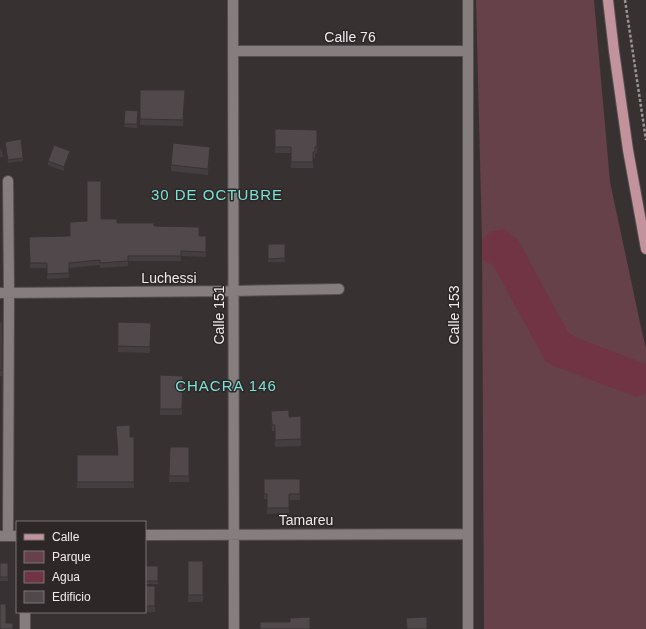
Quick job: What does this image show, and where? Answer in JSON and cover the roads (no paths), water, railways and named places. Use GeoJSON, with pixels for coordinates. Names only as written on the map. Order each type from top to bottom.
{"type":"FeatureCollection","features":[{"type":"Feature","properties":{"kind":"main road"},"geometry":{"type":"LineString","coordinates":[[608,0],[628,150],[646,249]]}},
{"type":"Feature","properties":{"kind":"street","name":"Calle 151"},"geometry":{"type":"LineString","coordinates":[[233,0],[234,629]]}},
{"type":"Feature","properties":{"kind":"street","name":"Calle 153"},"geometry":{"type":"LineString","coordinates":[[468,0],[468,629]]}},
{"type":"Feature","properties":{"kind":"street","name":"Calle 76"},"geometry":{"type":"LineString","coordinates":[[233,52],[468,51]]}},
{"type":"Feature","properties":{"kind":"street"},"geometry":{"type":"LineString","coordinates":[[8,181],[4,293],[8,536]]}},
{"type":"Feature","properties":{"kind":"street","name":"Luchessi"},"geometry":{"type":"LineString","coordinates":[[4,293],[233,292],[339,289]]}},
{"type":"Feature","properties":{"kind":"street","name":"Tamareu"},"geometry":{"type":"LineString","coordinates":[[146,535],[468,534]]}},
{"type":"Feature","properties":{"kind":"street"},"geometry":{"type":"LineString","coordinates":[[25,613],[25,629]]}},
{"type":"Feature","properties":{"kind":"water"},"geometry":{"type":"Polygon","coordinates":[[[505,229],[518,240],[568,332],[575,337],[646,364],[646,393],[637,397],[546,362],[493,265],[482,259],[482,241],[490,232],[505,229]]]}},
{"type":"Feature","properties":{"kind":"district","name":"30 DE OCTUBRE"},"geometry":{"type":"Point","coordinates":[217,195]}},
{"type":"Feature","properties":{"kind":"district","name":"CHACRA 146"},"geometry":{"type":"Point","coordinates":[226,386]}}]}
